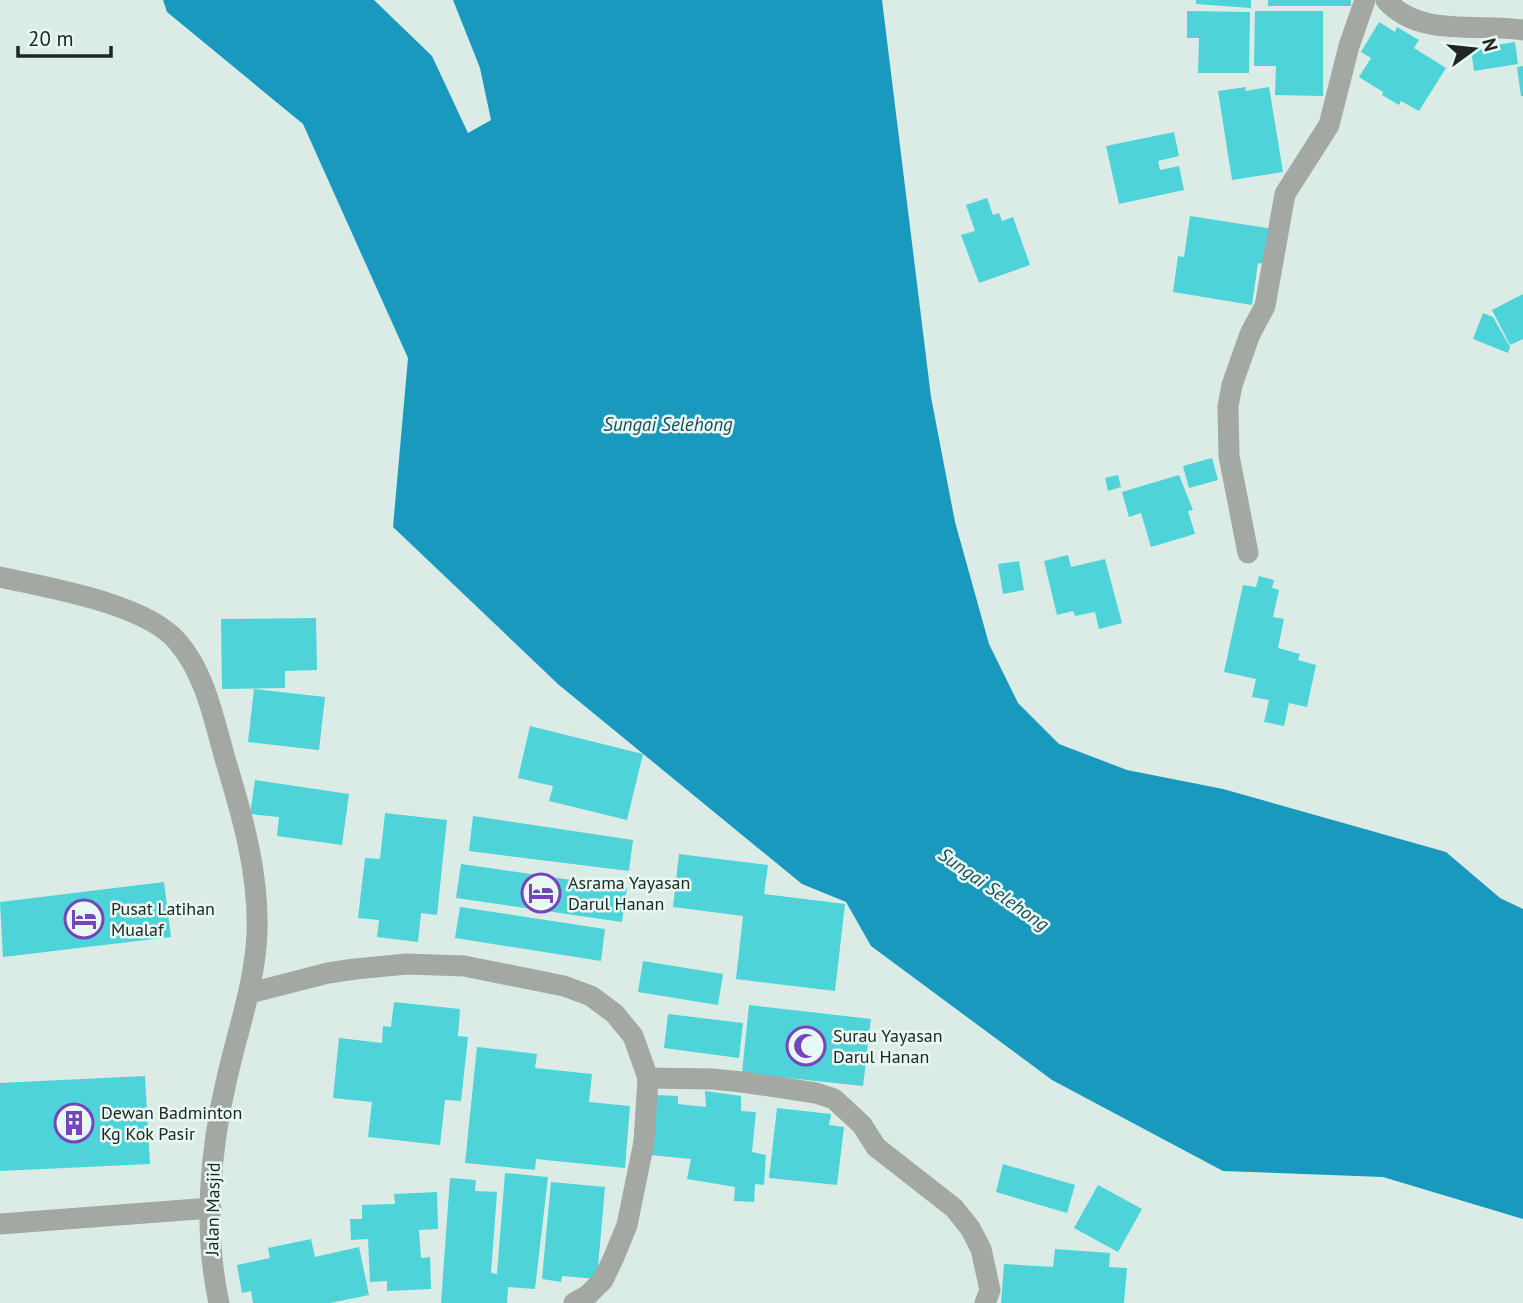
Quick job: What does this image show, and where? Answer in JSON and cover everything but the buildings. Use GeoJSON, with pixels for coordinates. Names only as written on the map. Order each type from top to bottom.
{"type":"FeatureCollection","features":[{"type":"Feature","properties":{"kind":"street"},"geometry":{"type":"LineString","coordinates":[[1248,552],[1229,456],[1228,406],[1232,385],[1250,334],[1265,306],[1285,194],[1329,125],[1349,46],[1365,0]]}},
{"type":"Feature","properties":{"kind":"street"},"geometry":{"type":"LineString","coordinates":[[1386,0],[1418,21],[1444,26],[1506,27],[1523,30]]}},
{"type":"Feature","properties":{"kind":"street","name":"Jalan Masjid"},"geometry":{"type":"LineString","coordinates":[[0,577],[76,594],[152,622],[176,640],[196,670],[207,696],[248,839],[255,883],[257,934],[250,993],[226,1080],[214,1150],[211,1208],[213,1279],[219,1303]]}},
{"type":"Feature","properties":{"kind":"street"},"geometry":{"type":"LineString","coordinates":[[250,993],[328,973],[407,964],[464,965],[564,986],[601,1001],[624,1024],[641,1053],[648,1078],[644,1142],[627,1225],[603,1280],[588,1295],[574,1303]]}},
{"type":"Feature","properties":{"kind":"street"},"geometry":{"type":"LineString","coordinates":[[648,1078],[742,1082],[816,1093],[834,1099],[862,1125],[876,1147],[954,1208],[970,1228],[981,1249],[990,1290],[985,1303]]}},
{"type":"Feature","properties":{"kind":"street"},"geometry":{"type":"LineString","coordinates":[[0,1224],[211,1208]]}},
{"type":"Feature","properties":{"kind":"water","name":"Sungai Selehong"},"geometry":{"type":"Polygon","coordinates":[[[163,0],[374,0],[432,56],[468,133],[491,120],[480,68],[453,0],[882,0],[931,397],[955,522],[989,644],[1018,703],[1059,744],[1127,770],[1223,789],[1446,852],[1500,898],[1523,909],[1523,1219],[1383,1177],[1223,1171],[1052,1080],[871,946],[846,902],[802,884],[559,685],[393,527],[408,358],[303,124],[167,12],[163,0]]]}},
{"type":"Feature","properties":{"kind":"place","name":"Asrama Yayasan Darul Hanan"},"geometry":{"type":"Point","coordinates":[541,893]}},
{"type":"Feature","properties":{"kind":"place","name":"Pusat Latihan Mualaf"},"geometry":{"type":"Point","coordinates":[84,919]}},
{"type":"Feature","properties":{"kind":"place","name":"Surau Yayasan Darul Hanan"},"geometry":{"type":"Point","coordinates":[806,1046]}},
{"type":"Feature","properties":{"kind":"place","name":"Dewan Badminton Kg Kok Pasir"},"geometry":{"type":"Point","coordinates":[74,1123]}}]}
